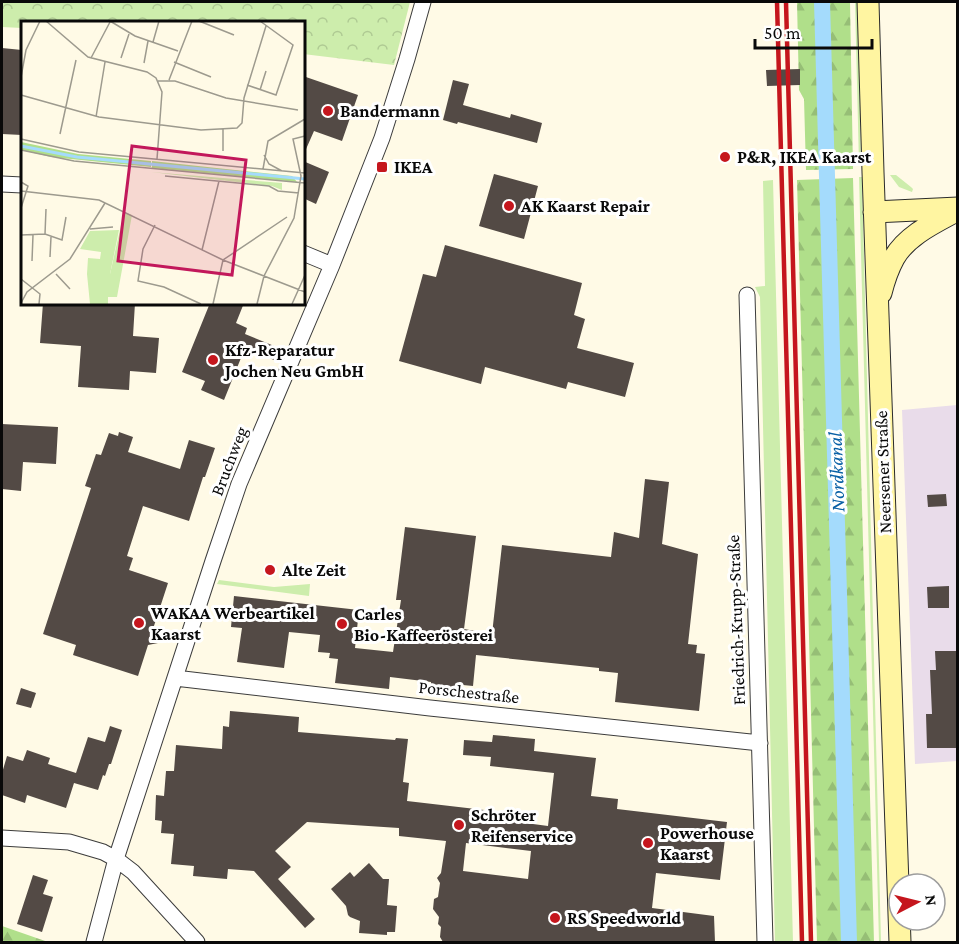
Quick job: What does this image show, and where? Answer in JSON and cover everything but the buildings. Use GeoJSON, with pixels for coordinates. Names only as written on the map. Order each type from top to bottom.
{"type":"FeatureCollection","features":[{"type":"Feature","properties":{"kind":"main road","name":"Neersener Straße"},"geometry":{"type":"LineString","coordinates":[[868,2],[900,942]]}},
{"type":"Feature","properties":{"kind":"main road"},"geometry":{"type":"LineString","coordinates":[[874,212],[957,209]]}},
{"type":"Feature","properties":{"kind":"main road"},"geometry":{"type":"LineString","coordinates":[[877,305],[895,256],[906,243],[957,209]]}},
{"type":"Feature","properties":{"kind":"street","name":"Bruchweg"},"geometry":{"type":"LineString","coordinates":[[94,942],[116,860],[239,484],[332,265],[382,138],[423,2]]}},
{"type":"Feature","properties":{"kind":"street"},"geometry":{"type":"LineString","coordinates":[[2,184],[21,185]]}},
{"type":"Feature","properties":{"kind":"street"},"geometry":{"type":"LineString","coordinates":[[304,253],[332,265]]}},
{"type":"Feature","properties":{"kind":"street","name":"Friedrich-Krupp-Straße"},"geometry":{"type":"LineString","coordinates":[[747,295],[765,942]]}},
{"type":"Feature","properties":{"kind":"street","name":"Porschestraße"},"geometry":{"type":"LineString","coordinates":[[175,678],[430,708],[759,742]]}},
{"type":"Feature","properties":{"kind":"street"},"geometry":{"type":"LineString","coordinates":[[2,838],[69,842],[103,852],[133,872],[197,942]]}},
{"type":"Feature","properties":{"kind":"shaded area"},"geometry":{"type":"Polygon","coordinates":[[[957,405],[957,761],[915,764],[902,410],[957,405]]]}},
{"type":"Feature","properties":{"kind":"green space"},"geometry":{"type":"Polygon","coordinates":[[[2,2],[410,2],[394,65],[304,54],[304,21],[21,21],[21,28],[2,27],[2,2]]]}},
{"type":"Feature","properties":{"kind":"green space"},"geometry":{"type":"Polygon","coordinates":[[[797,2],[850,2],[853,169],[806,170],[804,99],[799,90],[797,2]]]}},
{"type":"Feature","properties":{"kind":"green space"},"geometry":{"type":"Polygon","coordinates":[[[855,2],[858,2],[861,165],[859,165],[855,2]]]}},
{"type":"Feature","properties":{"kind":"green space"},"geometry":{"type":"Polygon","coordinates":[[[890,175],[896,175],[913,189],[912,192],[899,187],[890,175]]]}},
{"type":"Feature","properties":{"kind":"green space"},"geometry":{"type":"Polygon","coordinates":[[[859,177],[862,177],[881,942],[879,942],[859,177]]]}},
{"type":"Feature","properties":{"kind":"green space"},"geometry":{"type":"Polygon","coordinates":[[[853,178],[874,942],[817,942],[797,180],[853,178]]]}},
{"type":"Feature","properties":{"kind":"green space"},"geometry":{"type":"Polygon","coordinates":[[[773,180],[793,942],[775,942],[760,297],[755,287],[765,286],[763,181],[773,180]]]}},
{"type":"Feature","properties":{"kind":"green space"},"geometry":{"type":"Polygon","coordinates":[[[219,580],[274,587],[310,584],[309,596],[217,584],[219,580]]]}},
{"type":"Feature","properties":{"kind":"green space"},"geometry":{"type":"Polygon","coordinates":[[[2,926],[48,942],[2,942],[2,926]]]}},
{"type":"Feature","properties":{"kind":"waterway","name":"Nordkanal"},"geometry":{"type":"LineString","coordinates":[[822,2],[849,942]]}},
{"type":"Feature","properties":{"kind":"railway"},"geometry":{"type":"LineString","coordinates":[[777,2],[802,942]]}},
{"type":"Feature","properties":{"kind":"railway"},"geometry":{"type":"LineString","coordinates":[[786,2],[811,942]]}},
{"type":"Feature","properties":{"kind":"place","name":"Bandermann"},"geometry":{"type":"Point","coordinates":[328,111]}},
{"type":"Feature","properties":{"kind":"place","name":"P&R, IKEA Kaarst"},"geometry":{"type":"Point","coordinates":[725,157]}},
{"type":"Feature","properties":{"kind":"place","name":"IKEA"},"geometry":{"type":"Point","coordinates":[382,167]}},
{"type":"Feature","properties":{"kind":"place","name":"AK Kaarst Repair"},"geometry":{"type":"Point","coordinates":[509,206]}},
{"type":"Feature","properties":{"kind":"place","name":"Kfz-Reparatur Jochen Neu GmbH"},"geometry":{"type":"Point","coordinates":[213,360]}},
{"type":"Feature","properties":{"kind":"place","name":"Alte Zeit"},"geometry":{"type":"Point","coordinates":[270,570]}},
{"type":"Feature","properties":{"kind":"place","name":"WAKAA Werbeartikel Kaarst"},"geometry":{"type":"Point","coordinates":[139,623]}},
{"type":"Feature","properties":{"kind":"place","name":"Carles Bio-Kaffeerösterei"},"geometry":{"type":"Point","coordinates":[342,624]}},
{"type":"Feature","properties":{"kind":"place","name":"Schröter Reifenservice"},"geometry":{"type":"Point","coordinates":[459,825]}},
{"type":"Feature","properties":{"kind":"place","name":"Powerhouse Kaarst"},"geometry":{"type":"Point","coordinates":[648,843]}},
{"type":"Feature","properties":{"kind":"place","name":"RS Speedworld"},"geometry":{"type":"Point","coordinates":[555,918]}}]}
